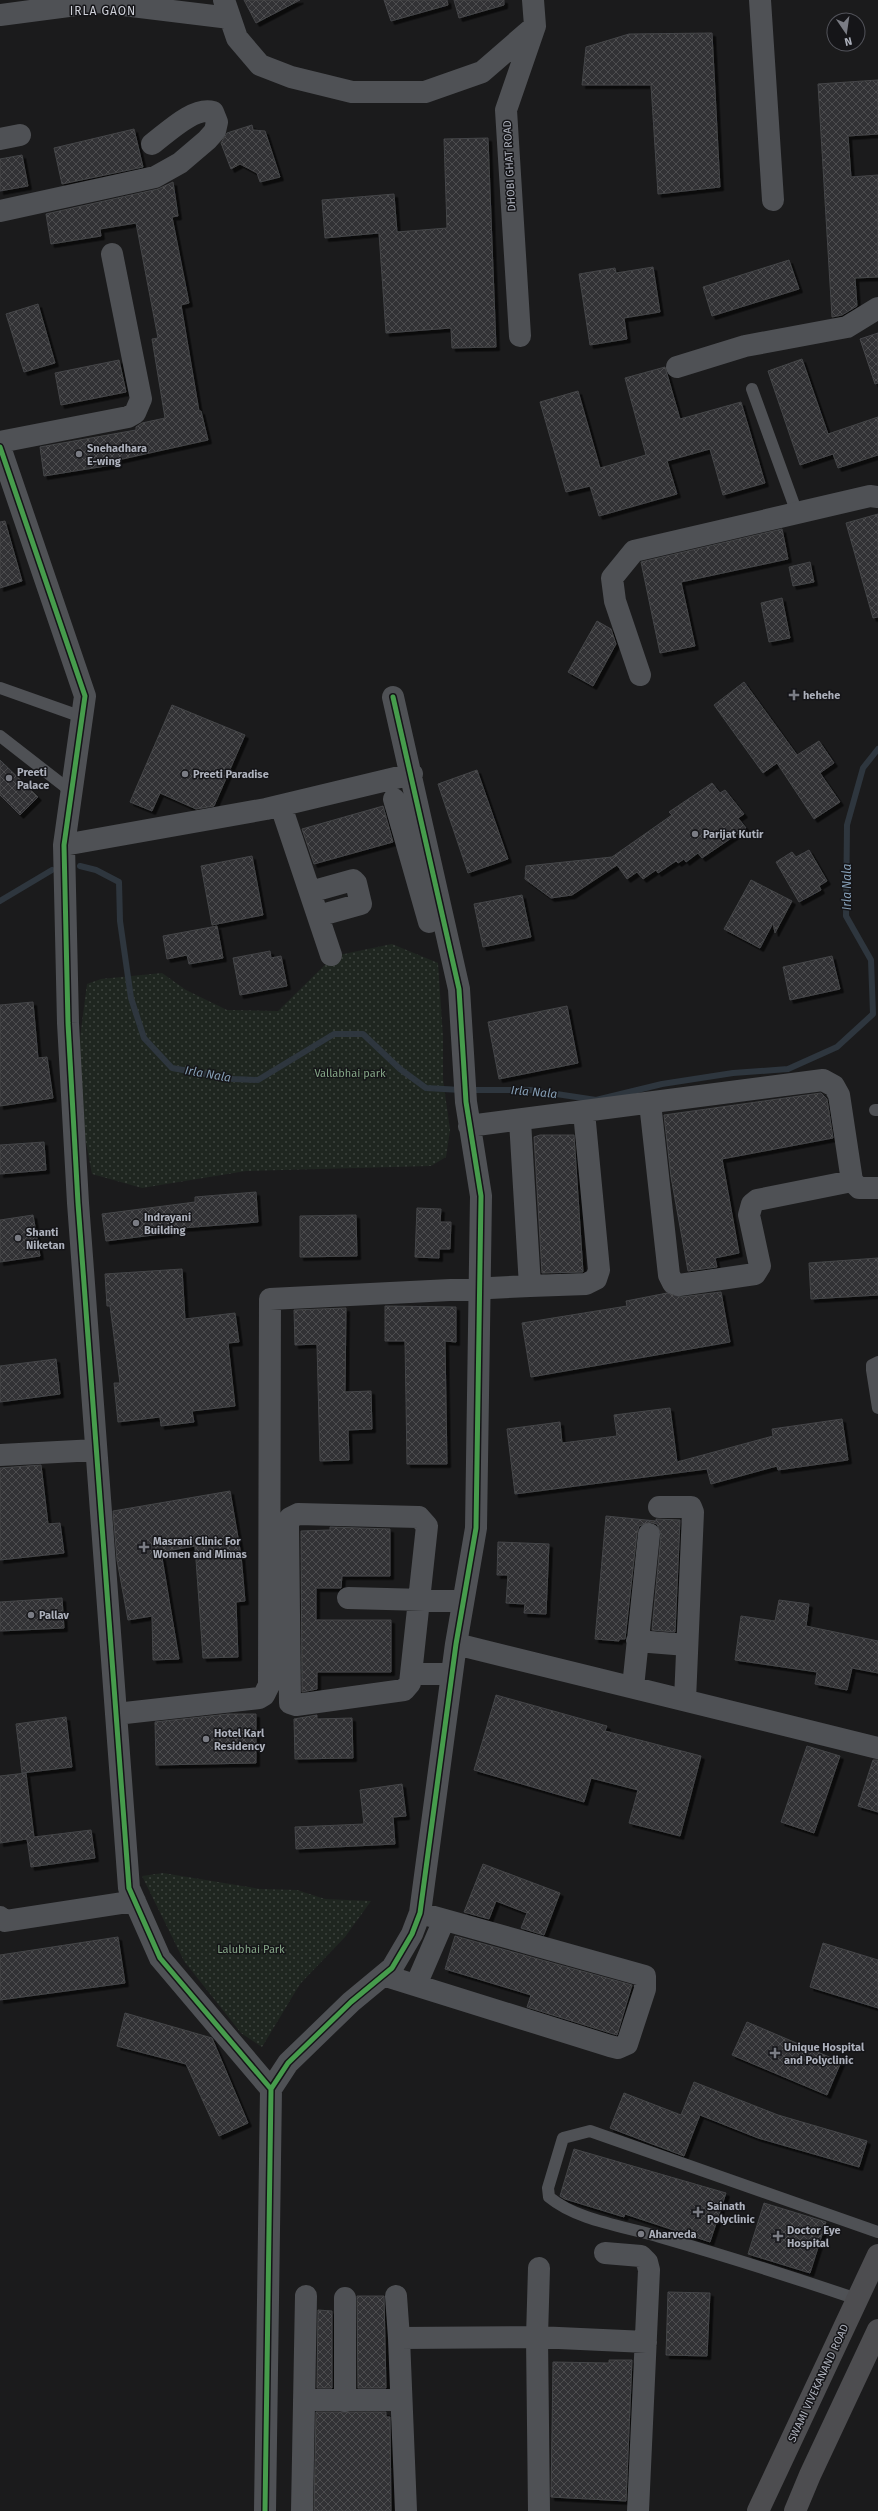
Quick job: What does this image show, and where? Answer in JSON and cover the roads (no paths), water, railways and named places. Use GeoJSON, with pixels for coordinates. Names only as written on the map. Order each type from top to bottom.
{"type":"FeatureCollection","features":[{"type":"Feature","properties":{"kind":"main road","name":"SWAMI VIVEKANAND ROAD"},"geometry":{"type":"LineString","coordinates":[[758,2511],[878,2255]]}},
{"type":"Feature","properties":{"kind":"main road"},"geometry":{"type":"LineString","coordinates":[[795,2511],[872,2359],[878,2330]]}},
{"type":"Feature","properties":{"kind":"street","name":"DHOBI GHAT ROAD"},"geometry":{"type":"LineString","coordinates":[[520,336],[506,110],[535,26],[533,0]]}},
{"type":"Feature","properties":{"kind":"street"},"geometry":{"type":"LineString","coordinates":[[760,0],[773,200]]}},
{"type":"Feature","properties":{"kind":"street"},"geometry":{"type":"LineString","coordinates":[[0,15],[99,2],[227,9],[237,38],[260,65],[291,77],[352,92],[425,92],[482,72],[535,26]]}},
{"type":"Feature","properties":{"kind":"street"},"geometry":{"type":"LineString","coordinates":[[0,211],[155,177],[180,163],[207,140],[215,131],[217,122],[213,112],[205,110],[195,112],[152,144]]}},
{"type":"Feature","properties":{"kind":"street"},"geometry":{"type":"LineString","coordinates":[[0,442],[128,416],[138,408],[141,399],[112,254]]}},
{"type":"Feature","properties":{"kind":"street"},"geometry":{"type":"LineString","coordinates":[[677,367],[745,346],[847,327],[878,308]]}},
{"type":"Feature","properties":{"kind":"street"},"geometry":{"type":"LineString","coordinates":[[0,447],[84,696],[64,845],[69,1039],[78,1203],[129,1888],[160,1958],[271,2089]]}},
{"type":"Feature","properties":{"kind":"street"},"geometry":{"type":"LineString","coordinates":[[640,675],[615,601],[612,578],[634,551],[870,496],[878,497]]}},
{"type":"Feature","properties":{"kind":"street"},"geometry":{"type":"LineString","coordinates":[[392,697],[421,815],[432,909]]}},
{"type":"Feature","properties":{"kind":"street"},"geometry":{"type":"LineString","coordinates":[[64,845],[281,806],[412,774]]}},
{"type":"Feature","properties":{"kind":"street"},"geometry":{"type":"LineString","coordinates":[[265,2511],[271,2089],[288,2063],[396,1960],[420,1913],[451,1674],[476,1528],[481,1196],[466,1102],[459,989],[394,799]]}},
{"type":"Feature","properties":{"kind":"street"},"geometry":{"type":"LineString","coordinates":[[281,806],[331,955]]}},
{"type":"Feature","properties":{"kind":"street"},"geometry":{"type":"LineString","coordinates":[[400,820],[421,815]]}},
{"type":"Feature","properties":{"kind":"street"},"geometry":{"type":"LineString","coordinates":[[310,892],[353,880],[356,883],[361,904],[318,916]]}},
{"type":"Feature","properties":{"kind":"street"},"geometry":{"type":"LineString","coordinates":[[469,1126],[520,1121],[823,1080],[829,1082],[839,1095],[852,1181],[859,1188],[878,1188]]}},
{"type":"Feature","properties":{"kind":"street"},"geometry":{"type":"LineString","coordinates":[[650,1103],[669,1275],[674,1283],[679,1285],[755,1274],[760,1266],[749,1215],[752,1204],[757,1200],[852,1181]]}},
{"type":"Feature","properties":{"kind":"street"},"geometry":{"type":"LineString","coordinates":[[279,1591],[288,1525],[293,1516],[419,1517],[425,1522],[428,1531],[412,1674],[408,1687],[400,1691],[296,1705],[290,1703],[279,1662],[279,1591],[270,1298],[586,1284],[592,1282],[598,1275],[584,1112]]}},
{"type":"Feature","properties":{"kind":"street"},"geometry":{"type":"LineString","coordinates":[[520,1121],[530,1286]]}},
{"type":"Feature","properties":{"kind":"street"},"geometry":{"type":"LineString","coordinates":[[0,1455],[96,1450]]}},
{"type":"Feature","properties":{"kind":"street"},"geometry":{"type":"LineString","coordinates":[[659,1507],[691,1507],[693,1512],[684,1700]]}},
{"type":"Feature","properties":{"kind":"street"},"geometry":{"type":"LineString","coordinates":[[633,1688],[649,1534]]}},
{"type":"Feature","properties":{"kind":"street"},"geometry":{"type":"LineString","coordinates":[[348,1598],[463,1601]]}},
{"type":"Feature","properties":{"kind":"street"},"geometry":{"type":"LineString","coordinates":[[637,1641],[687,1645]]}},
{"type":"Feature","properties":{"kind":"street"},"geometry":{"type":"LineString","coordinates":[[456,1644],[878,1748]]}},
{"type":"Feature","properties":{"kind":"street"},"geometry":{"type":"LineString","coordinates":[[116,1714],[259,1698],[264,1695],[279,1662]]}},
{"type":"Feature","properties":{"kind":"street"},"geometry":{"type":"LineString","coordinates":[[412,1674],[451,1674]]}},
{"type":"Feature","properties":{"kind":"street"},"geometry":{"type":"LineString","coordinates":[[0,1918],[5,1921],[135,1902]]}},
{"type":"Feature","properties":{"kind":"street"},"geometry":{"type":"LineString","coordinates":[[396,1960],[423,1969],[610,2046],[618,2048],[627,2044],[645,1989],[645,1976],[639,1972],[420,1913]]}},
{"type":"Feature","properties":{"kind":"street"},"geometry":{"type":"LineString","coordinates":[[423,1969],[444,1920]]}},
{"type":"Feature","properties":{"kind":"street"},"geometry":{"type":"LineString","coordinates":[[396,1960],[423,1969]]}},
{"type":"Feature","properties":{"kind":"street"},"geometry":{"type":"LineString","coordinates":[[605,2253],[641,2256],[647,2262],[650,2270],[638,2511]]}},
{"type":"Feature","properties":{"kind":"street"},"geometry":{"type":"LineString","coordinates":[[539,2268],[537,2338],[539,2511]]}},
{"type":"Feature","properties":{"kind":"street"},"geometry":{"type":"LineString","coordinates":[[302,2511],[306,2296]]}},
{"type":"Feature","properties":{"kind":"street"},"geometry":{"type":"LineString","coordinates":[[396,2296],[406,2511]]}},
{"type":"Feature","properties":{"kind":"street"},"geometry":{"type":"LineString","coordinates":[[344,2298],[345,2401]]}},
{"type":"Feature","properties":{"kind":"street"},"geometry":{"type":"LineString","coordinates":[[399,2338],[537,2338],[646,2342]]}},
{"type":"Feature","properties":{"kind":"street"},"geometry":{"type":"LineString","coordinates":[[304,2400],[401,2400]]}},
{"type":"Feature","properties":{"kind":"lane"},"geometry":{"type":"LineString","coordinates":[[752,389],[797,513]]}},
{"type":"Feature","properties":{"kind":"lane"},"geometry":{"type":"LineString","coordinates":[[0,688],[82,717]]}},
{"type":"Feature","properties":{"kind":"lane"},"geometry":{"type":"LineString","coordinates":[[0,736],[72,792]]}},
{"type":"Feature","properties":{"kind":"lane"},"geometry":{"type":"LineString","coordinates":[[878,1362],[872,1365],[872,1370],[878,1408]]}},
{"type":"Feature","properties":{"kind":"lane"},"geometry":{"type":"LineString","coordinates":[[857,2299],[777,2272],[590,2217],[558,2204],[549,2197],[548,2188],[563,2138],[590,2130],[878,2232]]}},
{"type":"Feature","properties":{"kind":"waterway","name":"Irla Nala"},"geometry":{"type":"LineString","coordinates":[[470,1090],[530,1090],[596,1100],[662,1084],[733,1073],[788,1069],[837,1047],[873,1014],[871,960],[846,916],[847,825],[863,768],[878,749]]}},
{"type":"Feature","properties":{"kind":"waterway","name":"Irla Nala"},"geometry":{"type":"LineString","coordinates":[[80,866],[96,870],[119,882],[120,921],[131,998],[144,1038],[172,1068],[233,1079],[258,1080],[334,1034],[363,1034],[400,1069],[426,1088],[461,1090]]}},
{"type":"Feature","properties":{"kind":"waterway","name":"Irla Nala"},"geometry":{"type":"LineString","coordinates":[[0,901],[52,870]]}},
{"type":"Feature","properties":{"kind":"place","name":"Snehadhara E-wing"},"geometry":{"type":"Point","coordinates":[79,454]}},
{"type":"Feature","properties":{"kind":"place","name":"hehehe"},"geometry":{"type":"Point","coordinates":[794,695]}},
{"type":"Feature","properties":{"kind":"place","name":"Preeti Paradise"},"geometry":{"type":"Point","coordinates":[185,774]}},
{"type":"Feature","properties":{"kind":"place","name":"Preeti Palace"},"geometry":{"type":"Point","coordinates":[9,778]}},
{"type":"Feature","properties":{"kind":"place","name":"Parijat Kutir"},"geometry":{"type":"Point","coordinates":[695,834]}},
{"type":"Feature","properties":{"kind":"place","name":"Indrayani Building"},"geometry":{"type":"Point","coordinates":[136,1223]}},
{"type":"Feature","properties":{"kind":"place","name":"Shanti Niketan"},"geometry":{"type":"Point","coordinates":[18,1238]}},
{"type":"Feature","properties":{"kind":"place","name":"Masrani Clinic For Women and Mimas"},"geometry":{"type":"Point","coordinates":[144,1547]}},
{"type":"Feature","properties":{"kind":"place","name":"Pallav"},"geometry":{"type":"Point","coordinates":[31,1615]}},
{"type":"Feature","properties":{"kind":"place","name":"Hotel Karl Residency"},"geometry":{"type":"Point","coordinates":[206,1739]}},
{"type":"Feature","properties":{"kind":"place","name":"Unique Hospital and Polyclinic"},"geometry":{"type":"Point","coordinates":[775,2053]}},
{"type":"Feature","properties":{"kind":"place","name":"Sainath Polyclinic"},"geometry":{"type":"Point","coordinates":[698,2212]}},
{"type":"Feature","properties":{"kind":"place","name":"Aharveda"},"geometry":{"type":"Point","coordinates":[641,2234]}},
{"type":"Feature","properties":{"kind":"place","name":"Doctor Eye Hospital"},"geometry":{"type":"Point","coordinates":[778,2236]}},
{"type":"Feature","properties":{"kind":"district","name":"IRLA GAON"},"geometry":{"type":"Point","coordinates":[103,11]}},
{"type":"Feature","properties":{"kind":"park label","name":"Vallabhai park"},"geometry":{"type":"Point","coordinates":[350,1073]}},
{"type":"Feature","properties":{"kind":"park label","name":"Lalubhai Park"},"geometry":{"type":"Point","coordinates":[251,1949]}}]}
